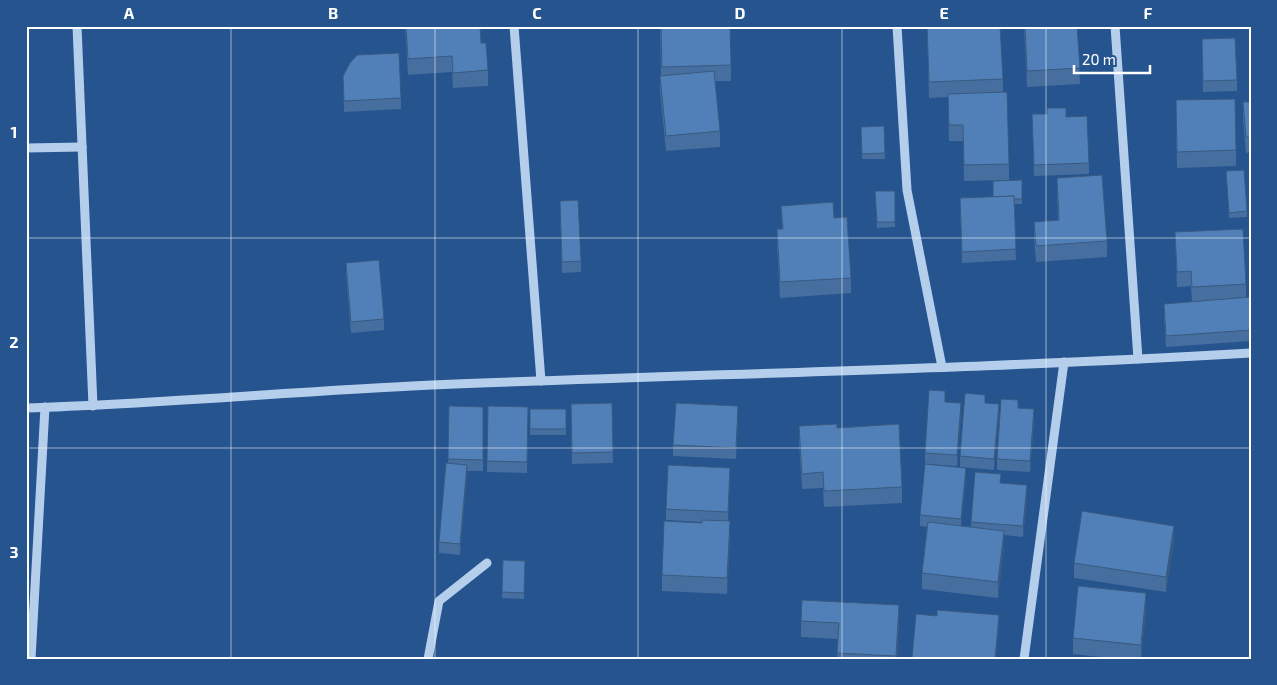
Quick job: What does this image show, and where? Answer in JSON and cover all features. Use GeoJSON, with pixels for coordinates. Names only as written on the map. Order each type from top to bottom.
{"type":"FeatureCollection","features":[{"type":"Feature","properties":{"kind":"street"},"geometry":{"type":"LineString","coordinates":[[77,26],[93,406]]}},
{"type":"Feature","properties":{"kind":"street"},"geometry":{"type":"LineString","coordinates":[[514,26],[541,381]]}},
{"type":"Feature","properties":{"kind":"street"},"geometry":{"type":"LineString","coordinates":[[898,26],[908,190],[942,367]]}},
{"type":"Feature","properties":{"kind":"street"},"geometry":{"type":"LineString","coordinates":[[1115,26],[1138,359]]}},
{"type":"Feature","properties":{"kind":"street"},"geometry":{"type":"LineString","coordinates":[[26,148],[82,147]]}},
{"type":"Feature","properties":{"kind":"street"},"geometry":{"type":"LineString","coordinates":[[26,408],[93,406],[418,386],[942,367],[1251,353]]}},
{"type":"Feature","properties":{"kind":"street"},"geometry":{"type":"LineString","coordinates":[[1024,659],[1064,362]]}},
{"type":"Feature","properties":{"kind":"street"},"geometry":{"type":"LineString","coordinates":[[31,659],[45,407]]}},
{"type":"Feature","properties":{"kind":"street"},"geometry":{"type":"LineString","coordinates":[[428,659],[440,601],[487,564]]}},
{"type":"Feature","properties":{"kind":"building"},"geometry":{"type":"Polygon","coordinates":[[[406,26],[480,26],[481,43],[486,43],[488,70],[453,73],[452,56],[408,59],[406,26]]]}},
{"type":"Feature","properties":{"kind":"building"},"geometry":{"type":"Polygon","coordinates":[[[661,26],[730,26],[731,65],[662,67],[661,26]]]}},
{"type":"Feature","properties":{"kind":"building"},"geometry":{"type":"Polygon","coordinates":[[[927,26],[1000,26],[1003,79],[929,82],[927,26]]]}},
{"type":"Feature","properties":{"kind":"building"},"geometry":{"type":"Polygon","coordinates":[[[1025,26],[1077,26],[1080,68],[1027,71],[1025,26]]]}},
{"type":"Feature","properties":{"kind":"building"},"geometry":{"type":"Polygon","coordinates":[[[1235,38],[1237,80],[1203,81],[1202,39],[1235,38]]]}},
{"type":"Feature","properties":{"kind":"building"},"geometry":{"type":"Polygon","coordinates":[[[399,53],[401,98],[344,101],[343,76],[357,55],[399,53]]]}},
{"type":"Feature","properties":{"kind":"building"},"geometry":{"type":"Polygon","coordinates":[[[714,71],[720,131],[666,136],[660,76],[714,71]]]}},
{"type":"Feature","properties":{"kind":"building"},"geometry":{"type":"Polygon","coordinates":[[[1007,92],[1009,164],[964,165],[963,125],[949,125],[948,94],[1007,92]]]}},
{"type":"Feature","properties":{"kind":"building"},"geometry":{"type":"Polygon","coordinates":[[[1235,99],[1236,150],[1177,152],[1176,100],[1235,99]]]}},
{"type":"Feature","properties":{"kind":"building"},"geometry":{"type":"Polygon","coordinates":[[[1243,102],[1251,102],[1251,137],[1246,137],[1243,102]]]}},
{"type":"Feature","properties":{"kind":"building"},"geometry":{"type":"Polygon","coordinates":[[[1047,108],[1066,108],[1066,117],[1087,116],[1089,163],[1034,165],[1032,114],[1047,114],[1047,108]]]}},
{"type":"Feature","properties":{"kind":"building"},"geometry":{"type":"Polygon","coordinates":[[[884,126],[885,153],[862,154],[861,127],[884,126]]]}},
{"type":"Feature","properties":{"kind":"building"},"geometry":{"type":"Polygon","coordinates":[[[1244,170],[1247,211],[1229,213],[1226,171],[1244,170]]]}},
{"type":"Feature","properties":{"kind":"building"},"geometry":{"type":"Polygon","coordinates":[[[1102,175],[1107,241],[1036,246],[1034,222],[1059,220],[1057,178],[1102,175]]]}},
{"type":"Feature","properties":{"kind":"building"},"geometry":{"type":"Polygon","coordinates":[[[1022,180],[1022,199],[1014,199],[1014,196],[993,197],[993,181],[1022,180]]]}},
{"type":"Feature","properties":{"kind":"building"},"geometry":{"type":"Polygon","coordinates":[[[875,191],[895,191],[895,222],[877,222],[875,191]]]}},
{"type":"Feature","properties":{"kind":"building"},"geometry":{"type":"Polygon","coordinates":[[[1014,196],[1016,249],[962,252],[960,198],[1014,196]]]}},
{"type":"Feature","properties":{"kind":"building"},"geometry":{"type":"Polygon","coordinates":[[[578,200],[581,261],[562,262],[560,201],[578,200]]]}},
{"type":"Feature","properties":{"kind":"building"},"geometry":{"type":"Polygon","coordinates":[[[833,202],[834,218],[847,217],[851,278],[780,282],[777,229],[783,229],[781,206],[833,202]]]}},
{"type":"Feature","properties":{"kind":"building"},"geometry":{"type":"Polygon","coordinates":[[[1243,229],[1246,284],[1192,287],[1191,271],[1177,272],[1175,232],[1243,229]]]}},
{"type":"Feature","properties":{"kind":"building"},"geometry":{"type":"Polygon","coordinates":[[[379,260],[384,319],[351,322],[346,263],[379,260]]]}},
{"type":"Feature","properties":{"kind":"building"},"geometry":{"type":"Polygon","coordinates":[[[1251,297],[1251,330],[1166,336],[1164,304],[1251,297]]]}},
{"type":"Feature","properties":{"kind":"building"},"geometry":{"type":"Polygon","coordinates":[[[929,390],[945,391],[945,402],[961,403],[957,455],[925,453],[929,390]]]}},
{"type":"Feature","properties":{"kind":"building"},"geometry":{"type":"Polygon","coordinates":[[[965,393],[985,395],[985,403],[999,404],[994,459],[960,456],[965,393]]]}},
{"type":"Feature","properties":{"kind":"building"},"geometry":{"type":"Polygon","coordinates":[[[1001,399],[1018,400],[1018,408],[1034,409],[1030,461],[997,459],[1001,399]]]}},
{"type":"Feature","properties":{"kind":"building"},"geometry":{"type":"Polygon","coordinates":[[[612,403],[613,452],[572,453],[571,404],[612,403]]]}},
{"type":"Feature","properties":{"kind":"building"},"geometry":{"type":"Polygon","coordinates":[[[676,403],[738,406],[736,448],[673,445],[676,403]]]}},
{"type":"Feature","properties":{"kind":"building"},"geometry":{"type":"Polygon","coordinates":[[[449,406],[483,407],[483,460],[448,459],[449,406]]]}},
{"type":"Feature","properties":{"kind":"building"},"geometry":{"type":"Polygon","coordinates":[[[488,406],[528,407],[527,462],[487,461],[488,406]]]}},
{"type":"Feature","properties":{"kind":"building"},"geometry":{"type":"Polygon","coordinates":[[[530,409],[566,409],[566,429],[530,429],[530,409]]]}},
{"type":"Feature","properties":{"kind":"building"},"geometry":{"type":"Polygon","coordinates":[[[837,424],[837,428],[899,424],[902,487],[824,491],[823,472],[802,474],[799,426],[837,424]]]}},
{"type":"Feature","properties":{"kind":"building"},"geometry":{"type":"Polygon","coordinates":[[[446,463],[467,465],[460,544],[439,542],[446,463]]]}},
{"type":"Feature","properties":{"kind":"building"},"geometry":{"type":"Polygon","coordinates":[[[925,464],[966,468],[961,519],[920,515],[925,464]]]}},
{"type":"Feature","properties":{"kind":"building"},"geometry":{"type":"Polygon","coordinates":[[[668,465],[730,468],[728,512],[666,509],[668,465]]]}},
{"type":"Feature","properties":{"kind":"building"},"geometry":{"type":"Polygon","coordinates":[[[975,472],[1001,474],[1000,483],[1027,485],[1023,526],[971,522],[975,472]]]}},
{"type":"Feature","properties":{"kind":"building"},"geometry":{"type":"Polygon","coordinates":[[[1082,511],[1174,526],[1166,577],[1074,563],[1082,511]]]}},
{"type":"Feature","properties":{"kind":"building"},"geometry":{"type":"Polygon","coordinates":[[[702,520],[730,521],[727,578],[662,575],[664,521],[702,523],[702,520]]]}},
{"type":"Feature","properties":{"kind":"building"},"geometry":{"type":"Polygon","coordinates":[[[928,522],[1004,531],[998,582],[922,573],[928,522]]]}},
{"type":"Feature","properties":{"kind":"building"},"geometry":{"type":"Polygon","coordinates":[[[503,560],[525,561],[524,593],[502,592],[503,560]]]}},
{"type":"Feature","properties":{"kind":"building"},"geometry":{"type":"Polygon","coordinates":[[[1078,586],[1146,593],[1141,645],[1073,638],[1078,586]]]}},
{"type":"Feature","properties":{"kind":"building"},"geometry":{"type":"Polygon","coordinates":[[[802,600],[899,605],[896,656],[837,653],[839,623],[801,621],[802,600]]]}},
{"type":"Feature","properties":{"kind":"building"},"geometry":{"type":"Polygon","coordinates":[[[937,610],[999,615],[995,659],[912,658],[916,614],[937,616],[937,610]]]}}]}
